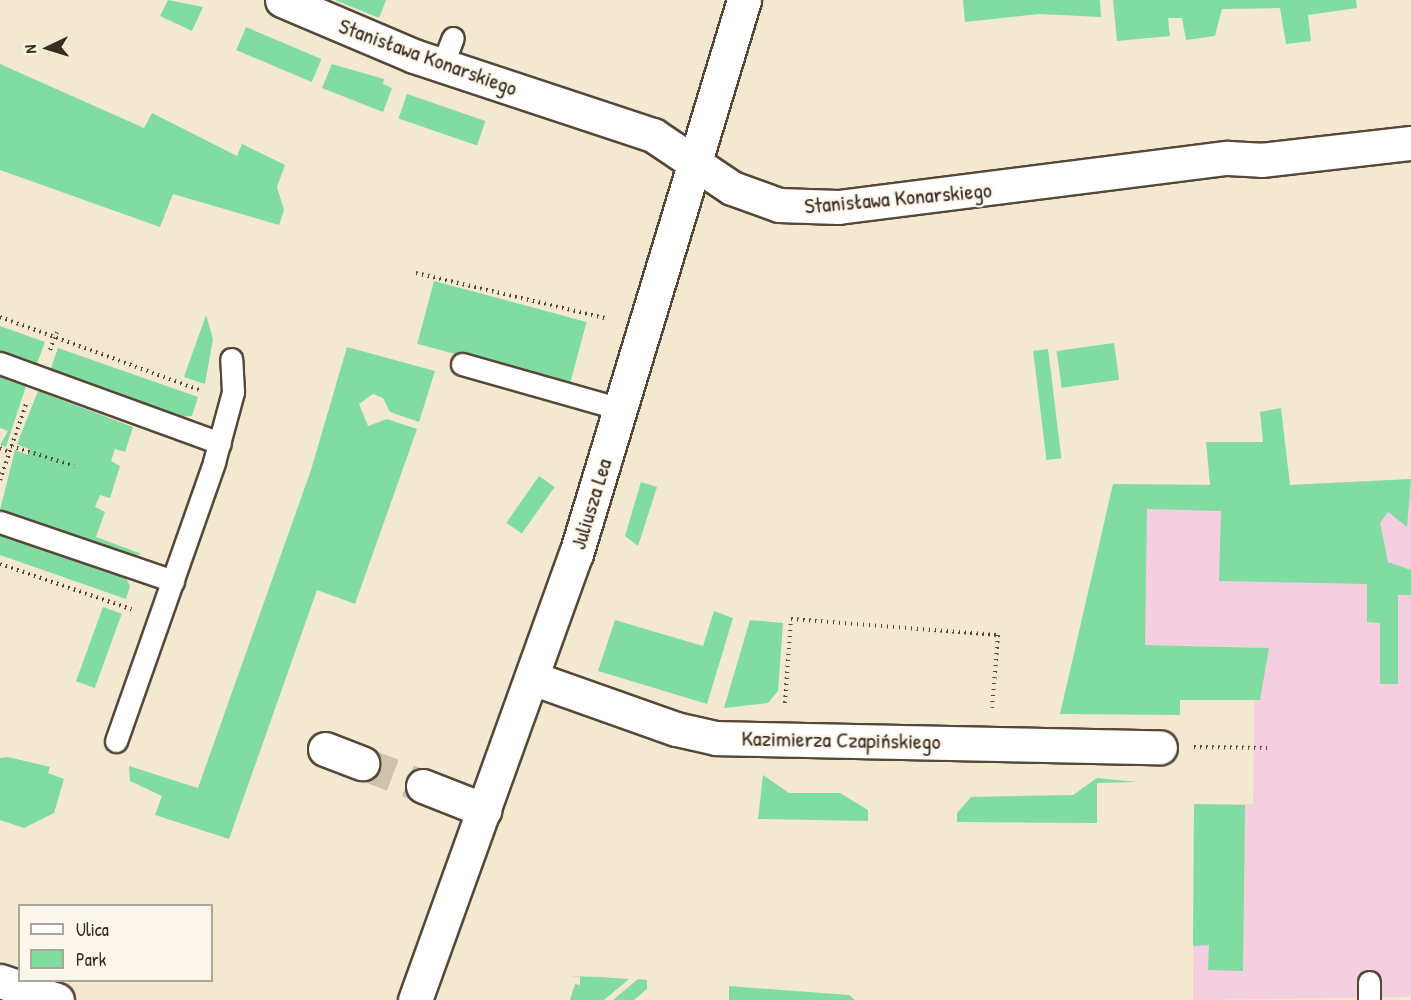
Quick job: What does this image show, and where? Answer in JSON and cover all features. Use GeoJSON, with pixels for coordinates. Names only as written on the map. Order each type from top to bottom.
{"type":"FeatureCollection","features":[{"type":"Feature","properties":{"kind":"street","name":"Stanisława Konarskiego"},"geometry":{"type":"LineString","coordinates":[[282,0],[448,52],[653,135],[754,199],[811,208],[1411,143]]}},
{"type":"Feature","properties":{"kind":"street","name":"Juliusza Lea"},"geometry":{"type":"LineString","coordinates":[[415,1000],[532,678],[621,409],[744,0]]}},
{"type":"Feature","properties":{"kind":"street","name":"Kazimierza Czapińskiego"},"geometry":{"type":"LineString","coordinates":[[532,678],[676,729],[716,738],[1160,747]]}},
{"type":"Feature","properties":{"kind":"street"},"geometry":{"type":"LineString","coordinates":[[325,749],[362,763]]}},
{"type":"Feature","properties":{"kind":"street"},"geometry":{"type":"LineString","coordinates":[[423,786],[484,810]]}},
{"type":"Feature","properties":{"kind":"street"},"geometry":{"type":"LineString","coordinates":[[0,981],[57,1000]]}},
{"type":"Feature","properties":{"kind":"lane"},"geometry":{"type":"LineString","coordinates":[[116,741],[220,443],[233,392],[231,359]]}},
{"type":"Feature","properties":{"kind":"lane"},"geometry":{"type":"LineString","coordinates":[[0,363],[220,443]]}},
{"type":"Feature","properties":{"kind":"lane"},"geometry":{"type":"LineString","coordinates":[[462,364],[621,409]]}},
{"type":"Feature","properties":{"kind":"lane"},"geometry":{"type":"LineString","coordinates":[[0,522],[173,581]]}},
{"type":"Feature","properties":{"kind":"path"},"geometry":{"type":"LineString","coordinates":[[416,273],[605,318]]}},
{"type":"Feature","properties":{"kind":"path"},"geometry":{"type":"LineString","coordinates":[[0,317],[202,392]]}},
{"type":"Feature","properties":{"kind":"path"},"geometry":{"type":"LineString","coordinates":[[0,480],[27,402]]}},
{"type":"Feature","properties":{"kind":"path"},"geometry":{"type":"LineString","coordinates":[[11,446],[74,466]]}},
{"type":"Feature","properties":{"kind":"path"},"geometry":{"type":"LineString","coordinates":[[0,448],[9,452]]}},
{"type":"Feature","properties":{"kind":"path"},"geometry":{"type":"LineString","coordinates":[[0,564],[124,607]]}},
{"type":"Feature","properties":{"kind":"path"},"geometry":{"type":"LineString","coordinates":[[784,716],[791,619],[998,635],[991,720]]}},
{"type":"Feature","properties":{"kind":"path"},"geometry":{"type":"LineString","coordinates":[[1160,747],[1267,748]]}},
{"type":"Feature","properties":{"kind":"shaded area"},"geometry":{"type":"Polygon","coordinates":[[[1411,479],[1411,997],[1193,1000],[1194,804],[1253,804],[1255,647],[1080,644],[1113,484],[1290,485],[1411,479]]]}},
{"type":"Feature","properties":{"kind":"green space"},"geometry":{"type":"Polygon","coordinates":[[[168,0],[203,7],[192,31],[160,16],[168,0]]]}},
{"type":"Feature","properties":{"kind":"green space"},"geometry":{"type":"Polygon","coordinates":[[[335,0],[386,0],[379,18],[335,0]]]}},
{"type":"Feature","properties":{"kind":"green space"},"geometry":{"type":"Polygon","coordinates":[[[963,0],[1100,0],[1101,17],[1039,14],[965,22],[963,0]]]}},
{"type":"Feature","properties":{"kind":"green space"},"geometry":{"type":"Polygon","coordinates":[[[1113,0],[1356,0],[1357,8],[1308,15],[1311,41],[1286,44],[1280,8],[1222,9],[1215,36],[1186,40],[1182,18],[1168,18],[1170,36],[1117,41],[1113,0]]]}},
{"type":"Feature","properties":{"kind":"green space"},"geometry":{"type":"Polygon","coordinates":[[[246,27],[321,59],[312,82],[236,50],[246,27]]]}},
{"type":"Feature","properties":{"kind":"green space"},"geometry":{"type":"Polygon","coordinates":[[[0,64],[144,128],[152,113],[237,156],[242,144],[285,165],[277,187],[284,210],[279,225],[173,194],[160,227],[0,170],[0,64]]]}},
{"type":"Feature","properties":{"kind":"green space"},"geometry":{"type":"Polygon","coordinates":[[[332,64],[384,79],[383,84],[392,88],[383,112],[322,88],[332,64]]]}},
{"type":"Feature","properties":{"kind":"green space"},"geometry":{"type":"Polygon","coordinates":[[[407,94],[485,121],[477,146],[399,119],[407,94]]]}},
{"type":"Feature","properties":{"kind":"green space"},"geometry":{"type":"Polygon","coordinates":[[[434,281],[587,322],[570,385],[417,344],[434,281]]]}},
{"type":"Feature","properties":{"kind":"green space"},"geometry":{"type":"Polygon","coordinates":[[[206,315],[213,339],[205,384],[184,377],[206,315]]]}},
{"type":"Feature","properties":{"kind":"green space"},"geometry":{"type":"Polygon","coordinates":[[[0,326],[45,342],[36,366],[0,353],[0,326]]]}},
{"type":"Feature","properties":{"kind":"green space"},"geometry":{"type":"Polygon","coordinates":[[[1114,343],[1119,380],[1062,388],[1057,351],[1114,343]]]}},
{"type":"Feature","properties":{"kind":"green space"},"geometry":{"type":"Polygon","coordinates":[[[347,347],[435,371],[419,422],[390,412],[383,398],[373,394],[359,404],[368,426],[387,419],[417,429],[355,604],[317,590],[229,839],[155,815],[162,796],[130,781],[129,766],[198,788],[311,470],[347,347]]]}},
{"type":"Feature","properties":{"kind":"green space"},"geometry":{"type":"Polygon","coordinates":[[[58,348],[198,397],[192,416],[174,417],[50,371],[58,348]]]}},
{"type":"Feature","properties":{"kind":"green space"},"geometry":{"type":"Polygon","coordinates":[[[1048,349],[1061,458],[1047,460],[1033,351],[1048,349]]]}},
{"type":"Feature","properties":{"kind":"green space"},"geometry":{"type":"Polygon","coordinates":[[[0,374],[27,383],[6,447],[0,445],[8,431],[0,428],[0,374]]]}},
{"type":"Feature","properties":{"kind":"green space"},"geometry":{"type":"Polygon","coordinates":[[[38,391],[133,427],[125,452],[115,449],[111,461],[120,466],[110,498],[100,495],[95,507],[105,512],[96,537],[142,554],[129,556],[0,510],[15,450],[28,455],[31,450],[17,444],[38,391]]]}},
{"type":"Feature","properties":{"kind":"green space"},"geometry":{"type":"Polygon","coordinates":[[[1281,408],[1290,485],[1411,479],[1407,527],[1388,512],[1380,523],[1388,562],[1411,570],[1411,595],[1398,595],[1398,684],[1380,684],[1380,623],[1367,622],[1367,584],[1219,581],[1221,511],[1147,509],[1145,645],[1269,648],[1260,700],[1180,700],[1180,715],[1060,714],[1113,484],[1210,485],[1206,442],[1263,442],[1260,412],[1281,408]]]}},
{"type":"Feature","properties":{"kind":"green space"},"geometry":{"type":"Polygon","coordinates":[[[539,476],[555,487],[522,534],[506,523],[539,476]]]}},
{"type":"Feature","properties":{"kind":"green space"},"geometry":{"type":"Polygon","coordinates":[[[641,482],[657,487],[638,546],[625,536],[641,482]]]}},
{"type":"Feature","properties":{"kind":"green space"},"geometry":{"type":"Polygon","coordinates":[[[0,533],[125,576],[130,586],[126,599],[0,555],[0,533]]]}},
{"type":"Feature","properties":{"kind":"green space"},"geometry":{"type":"Polygon","coordinates":[[[103,607],[122,614],[95,688],[76,681],[103,607]]]}},
{"type":"Feature","properties":{"kind":"green space"},"geometry":{"type":"Polygon","coordinates":[[[714,611],[733,618],[707,704],[598,671],[615,620],[703,646],[714,611]]]}},
{"type":"Feature","properties":{"kind":"green space"},"geometry":{"type":"Polygon","coordinates":[[[750,620],[783,623],[778,691],[768,703],[724,708],[750,620]]]}},
{"type":"Feature","properties":{"kind":"green space"},"geometry":{"type":"Polygon","coordinates":[[[8,757],[50,767],[48,773],[64,779],[54,813],[24,828],[0,820],[0,758],[8,757]]]}},
{"type":"Feature","properties":{"kind":"green space"},"geometry":{"type":"Polygon","coordinates":[[[763,775],[789,793],[840,793],[868,810],[868,821],[758,819],[763,775]]]}},
{"type":"Feature","properties":{"kind":"green space"},"geometry":{"type":"Polygon","coordinates":[[[1097,778],[1138,782],[1097,783],[1097,823],[957,822],[957,813],[971,797],[1073,795],[1097,778]]]}},
{"type":"Feature","properties":{"kind":"green space"},"geometry":{"type":"Polygon","coordinates":[[[1194,804],[1245,805],[1243,971],[1208,970],[1209,945],[1193,946],[1194,804]]]}},
{"type":"Feature","properties":{"kind":"green space"},"geometry":{"type":"Polygon","coordinates":[[[571,976],[629,979],[604,1000],[570,1000],[575,984],[580,985],[580,977],[571,976]]]}},
{"type":"Feature","properties":{"kind":"green space"},"geometry":{"type":"Polygon","coordinates":[[[638,979],[647,980],[647,989],[634,1000],[613,1000],[638,979]]]}},
{"type":"Feature","properties":{"kind":"green space"},"geometry":{"type":"Polygon","coordinates":[[[729,986],[849,995],[855,1000],[729,1000],[729,986]]]}},
{"type":"Feature","properties":{"kind":"tunnel"},"geometry":{"type":"LineString","coordinates":[[362,763],[423,786]]}}]}
